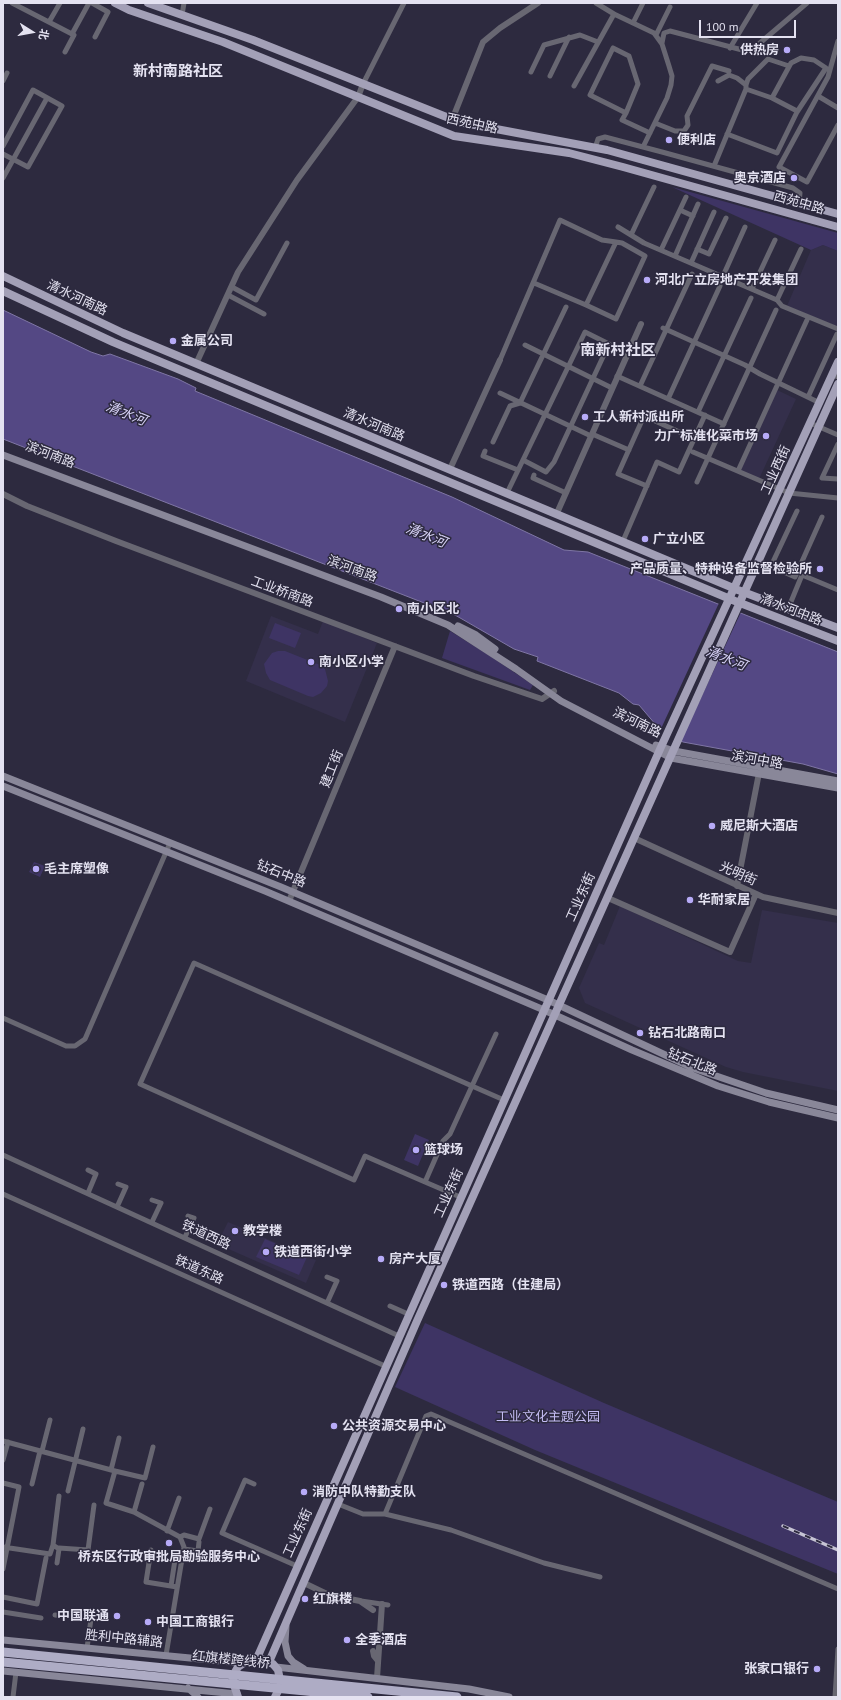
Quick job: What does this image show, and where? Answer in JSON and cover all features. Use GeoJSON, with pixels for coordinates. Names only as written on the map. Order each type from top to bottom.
{"type":"FeatureCollection","features":[{"type":"Feature","properties":{"kind":"highway","name":"红旗楼跨线桥"},"geometry":{"type":"LineString","coordinates":[[3,1652],[457,1697]]}},
{"type":"Feature","properties":{"kind":"highway","name":"红旗楼跨线桥"},"geometry":{"type":"LineString","coordinates":[[3,1662],[368,1697]]}},
{"type":"Feature","properties":{"kind":"main road","name":"西苑中路"},"geometry":{"type":"LineString","coordinates":[[115,3],[129,10],[223,42],[454,136],[569,153],[623,166],[838,227]]}},
{"type":"Feature","properties":{"kind":"main road","name":"西苑中路"},"geometry":{"type":"LineString","coordinates":[[148,3],[164,6],[182,15],[253,40],[452,120],[480,127],[526,134],[595,148],[838,214]]}},
{"type":"Feature","properties":{"kind":"main road","name":"清水河南路"},"geometry":{"type":"LineString","coordinates":[[3,276],[123,333],[739,590]]}},
{"type":"Feature","properties":{"kind":"main road","name":"清水河南路"},"geometry":{"type":"LineString","coordinates":[[3,291],[113,342],[721,595],[725,601],[730,602]]}},
{"type":"Feature","properties":{"kind":"main road","name":"工业西街"},"geometry":{"type":"LineString","coordinates":[[739,590],[743,570],[810,423],[835,376],[838,362]]}},
{"type":"Feature","properties":{"kind":"main road","name":"工业西街"},"geometry":{"type":"LineString","coordinates":[[739,590],[753,573],[759,561],[838,384]]}},
{"type":"Feature","properties":{"kind":"main road","name":"滨河南路"},"geometry":{"type":"LineString","coordinates":[[3,449],[379,592],[447,620],[476,635],[553,693]]}},
{"type":"Feature","properties":{"kind":"main road","name":"滨河南路"},"geometry":{"type":"LineString","coordinates":[[3,455],[421,613],[448,625],[553,693],[582,709],[660,750],[674,751]]}},
{"type":"Feature","properties":{"kind":"main road"},"geometry":{"type":"LineString","coordinates":[[717,581],[733,579],[743,570]]}},
{"type":"Feature","properties":{"kind":"main road"},"geometry":{"type":"LineString","coordinates":[[753,573],[752,586],[754,593],[758,597]]}},
{"type":"Feature","properties":{"kind":"main road","name":"清水河中路"},"geometry":{"type":"LineString","coordinates":[[739,590],[838,628]]}},
{"type":"Feature","properties":{"kind":"main road","name":"工业东街"},"geometry":{"type":"LineString","coordinates":[[257,1658],[408,1314],[665,738],[730,602],[739,590]]}},
{"type":"Feature","properties":{"kind":"main road","name":"工业东街"},"geometry":{"type":"LineString","coordinates":[[273,1664],[286,1623],[417,1321],[736,610],[739,590]]}},
{"type":"Feature","properties":{"kind":"main road","name":"清水河中路"},"geometry":{"type":"LineString","coordinates":[[730,602],[748,606],[838,641]]}},
{"type":"Feature","properties":{"kind":"main road"},"geometry":{"type":"LineString","coordinates":[[736,610],[748,606]]}},
{"type":"Feature","properties":{"kind":"main road","name":"滨河中路"},"geometry":{"type":"LineString","coordinates":[[674,751],[759,773],[838,788]]}},
{"type":"Feature","properties":{"kind":"main road","name":"滨河中路"},"geometry":{"type":"LineString","coordinates":[[674,751],[838,781]]}},
{"type":"Feature","properties":{"kind":"main road","name":"钻石中路"},"geometry":{"type":"LineString","coordinates":[[3,776],[293,892],[548,1000]]}},
{"type":"Feature","properties":{"kind":"main road","name":"钻石中路"},"geometry":{"type":"LineString","coordinates":[[3,786],[166,850],[544,1010]]}},
{"type":"Feature","properties":{"kind":"main road","name":"钻石北路"},"geometry":{"type":"LineString","coordinates":[[548,1000],[693,1068],[766,1093],[838,1110]]}},
{"type":"Feature","properties":{"kind":"main road","name":"钻石北路"},"geometry":{"type":"LineString","coordinates":[[544,1010],[632,1050],[718,1086],[777,1104],[838,1118]]}},
{"type":"Feature","properties":{"kind":"main road"},"geometry":{"type":"LineString","coordinates":[[334,1481],[346,1486]]}},
{"type":"Feature","properties":{"kind":"main road"},"geometry":{"type":"LineString","coordinates":[[317,1520],[329,1525]]}},
{"type":"Feature","properties":{"kind":"main road"},"geometry":{"type":"LineString","coordinates":[[286,1623],[285,1642],[288,1656],[293,1662],[312,1672]]}},
{"type":"Feature","properties":{"kind":"main road","name":"胜利中路辅路"},"geometry":{"type":"LineString","coordinates":[[3,1640],[242,1663]]}},
{"type":"Feature","properties":{"kind":"main road"},"geometry":{"type":"LineString","coordinates":[[136,1683],[140,1653]]}},
{"type":"Feature","properties":{"kind":"main road"},"geometry":{"type":"LineString","coordinates":[[3,1671],[187,1688],[237,1696],[233,1682],[234,1674],[242,1663],[251,1658],[257,1658],[273,1664],[312,1672],[469,1689],[509,1697]]}},
{"type":"Feature","properties":{"kind":"main road"},"geometry":{"type":"LineString","coordinates":[[273,1664],[280,1677],[280,1685],[275,1697]]}},
{"type":"Feature","properties":{"kind":"main road"},"geometry":{"type":"LineString","coordinates":[[187,1688],[198,1697]]}},
{"type":"Feature","properties":{"kind":"street"},"geometry":{"type":"LineString","coordinates":[[12,3],[72,34]]}},
{"type":"Feature","properties":{"kind":"street"},"geometry":{"type":"LineString","coordinates":[[49,22],[60,3]]}},
{"type":"Feature","properties":{"kind":"street"},"geometry":{"type":"LineString","coordinates":[[65,52],[74,35],[72,34],[88,3]]}},
{"type":"Feature","properties":{"kind":"street"},"geometry":{"type":"LineString","coordinates":[[92,3],[108,12],[95,37]]}},
{"type":"Feature","properties":{"kind":"street"},"geometry":{"type":"LineString","coordinates":[[182,15],[184,3]]}},
{"type":"Feature","properties":{"kind":"street"},"geometry":{"type":"LineString","coordinates":[[196,364],[238,272],[297,180],[358,97],[363,84],[404,3]]}},
{"type":"Feature","properties":{"kind":"street"},"geometry":{"type":"LineString","coordinates":[[452,120],[483,42],[500,28],[538,3]]}},
{"type":"Feature","properties":{"kind":"street"},"geometry":{"type":"LineString","coordinates":[[596,3],[656,36],[662,44],[672,76],[670,91],[643,147]]}},
{"type":"Feature","properties":{"kind":"street"},"geometry":{"type":"LineString","coordinates":[[633,23],[643,3]]}},
{"type":"Feature","properties":{"kind":"street"},"geometry":{"type":"LineString","coordinates":[[730,48],[757,3]]}},
{"type":"Feature","properties":{"kind":"street"},"geometry":{"type":"LineString","coordinates":[[662,44],[664,33],[670,32],[746,51],[754,48],[808,3]]}},
{"type":"Feature","properties":{"kind":"street"},"geometry":{"type":"LineString","coordinates":[[656,36],[670,7]]}},
{"type":"Feature","properties":{"kind":"street"},"geometry":{"type":"LineString","coordinates":[[574,86],[614,14]]}},
{"type":"Feature","properties":{"kind":"street"},"geometry":{"type":"LineString","coordinates":[[531,72],[544,45],[580,35],[598,42]]}},
{"type":"Feature","properties":{"kind":"street"},"geometry":{"type":"LineString","coordinates":[[550,76],[569,37]]}},
{"type":"Feature","properties":{"kind":"street"},"geometry":{"type":"LineString","coordinates":[[838,41],[832,68],[779,167],[807,182],[838,125]]}},
{"type":"Feature","properties":{"kind":"street"},"geometry":{"type":"LineString","coordinates":[[626,113],[590,95],[613,48],[629,56],[638,84],[626,113],[622,120],[650,133]]}},
{"type":"Feature","properties":{"kind":"street"},"geometry":{"type":"LineString","coordinates":[[727,134],[777,153],[797,111],[826,68],[809,58],[801,58],[790,63],[772,98]]}},
{"type":"Feature","properties":{"kind":"street"},"geometry":{"type":"LineString","coordinates":[[714,166],[748,79],[768,59],[789,66]]}},
{"type":"Feature","properties":{"kind":"street"},"geometry":{"type":"LineString","coordinates":[[655,123],[675,131],[684,131],[688,125],[687,116],[712,66],[729,70]]}},
{"type":"Feature","properties":{"kind":"street"},"geometry":{"type":"LineString","coordinates":[[3,81],[7,73]]}},
{"type":"Feature","properties":{"kind":"street"},"geometry":{"type":"LineString","coordinates":[[718,81],[729,75],[737,78],[746,87],[797,111]]}},
{"type":"Feature","properties":{"kind":"street"},"geometry":{"type":"LineString","coordinates":[[3,146],[33,90],[62,106],[28,167],[3,154]]}},
{"type":"Feature","properties":{"kind":"street"},"geometry":{"type":"LineString","coordinates":[[818,96],[838,108]]}},
{"type":"Feature","properties":{"kind":"street"},"geometry":{"type":"LineString","coordinates":[[3,178],[47,98]]}},
{"type":"Feature","properties":{"kind":"street"},"geometry":{"type":"LineString","coordinates":[[595,148],[598,139],[605,137],[714,166],[798,190],[800,193],[799,203]]}},
{"type":"Feature","properties":{"kind":"street"},"geometry":{"type":"LineString","coordinates":[[631,235],[654,187]]}},
{"type":"Feature","properties":{"kind":"street"},"geometry":{"type":"LineString","coordinates":[[662,250],[686,197]]}},
{"type":"Feature","properties":{"kind":"street"},"geometry":{"type":"LineString","coordinates":[[675,256],[698,204]]}},
{"type":"Feature","properties":{"kind":"street"},"geometry":{"type":"LineString","coordinates":[[680,210],[693,216]]}},
{"type":"Feature","properties":{"kind":"street"},"geometry":{"type":"LineString","coordinates":[[691,263],[714,212]]}},
{"type":"Feature","properties":{"kind":"street"},"geometry":{"type":"LineString","coordinates":[[697,249],[709,254],[726,218]]}},
{"type":"Feature","properties":{"kind":"street"},"geometry":{"type":"LineString","coordinates":[[450,469],[500,360],[560,220],[602,240],[622,242],[645,256],[616,319],[534,283]]}},
{"type":"Feature","properties":{"kind":"street"},"geometry":{"type":"LineString","coordinates":[[723,276],[745,227]]}},
{"type":"Feature","properties":{"kind":"street"},"geometry":{"type":"LineString","coordinates":[[618,228],[675,256],[777,300],[782,306],[838,331],[808,397]]}},
{"type":"Feature","properties":{"kind":"street"},"geometry":{"type":"LineString","coordinates":[[752,289],[775,240]]}},
{"type":"Feature","properties":{"kind":"street"},"geometry":{"type":"LineString","coordinates":[[586,305],[616,242]]}},
{"type":"Feature","properties":{"kind":"street"},"geometry":{"type":"LineString","coordinates":[[232,287],[256,300],[287,243]]}},
{"type":"Feature","properties":{"kind":"street"},"geometry":{"type":"LineString","coordinates":[[777,300],[801,249]]}},
{"type":"Feature","properties":{"kind":"street"},"geometry":{"type":"LineString","coordinates":[[640,386],[664,329],[692,274]]}},
{"type":"Feature","properties":{"kind":"street"},"geometry":{"type":"LineString","coordinates":[[668,399],[720,286]]}},
{"type":"Feature","properties":{"kind":"street"},"geometry":{"type":"LineString","coordinates":[[228,294],[264,314]]}},
{"type":"Feature","properties":{"kind":"street"},"geometry":{"type":"LineString","coordinates":[[698,412],[751,298]]}},
{"type":"Feature","properties":{"kind":"street"},"geometry":{"type":"LineString","coordinates":[[493,442],[510,406],[520,403],[566,307]]}},
{"type":"Feature","properties":{"kind":"street"},"geometry":{"type":"LineString","coordinates":[[697,482],[776,310]]}},
{"type":"Feature","properties":{"kind":"street"},"geometry":{"type":"LineString","coordinates":[[738,471],[806,320]]}},
{"type":"Feature","properties":{"kind":"street"},"geometry":{"type":"LineString","coordinates":[[557,513],[641,324]]}},
{"type":"Feature","properties":{"kind":"street"},"geometry":{"type":"LineString","coordinates":[[664,329],[724,355],[777,383],[820,403]]}},
{"type":"Feature","properties":{"kind":"street"},"geometry":{"type":"LineString","coordinates":[[507,493],[584,332],[609,344],[554,462],[546,472],[523,460]]}},
{"type":"Feature","properties":{"kind":"street"},"geometry":{"type":"LineString","coordinates":[[525,346],[612,388]]}},
{"type":"Feature","properties":{"kind":"street"},"geometry":{"type":"LineString","coordinates":[[617,376],[724,424]]}},
{"type":"Feature","properties":{"kind":"street"},"geometry":{"type":"LineString","coordinates":[[500,393],[591,435],[629,450]]}},
{"type":"Feature","properties":{"kind":"street"},"geometry":{"type":"LineString","coordinates":[[623,541],[657,462],[680,472],[706,415]]}},
{"type":"Feature","properties":{"kind":"street"},"geometry":{"type":"LineString","coordinates":[[647,486],[618,474],[644,416],[695,439]]}},
{"type":"Feature","properties":{"kind":"street"},"geometry":{"type":"LineString","coordinates":[[810,423],[838,435]]}},
{"type":"Feature","properties":{"kind":"street"},"geometry":{"type":"LineString","coordinates":[[838,444],[822,478],[838,479]]}},
{"type":"Feature","properties":{"kind":"street"},"geometry":{"type":"LineString","coordinates":[[485,451],[483,456],[518,470]]}},
{"type":"Feature","properties":{"kind":"street"},"geometry":{"type":"LineString","coordinates":[[693,452],[789,493],[838,498]]}},
{"type":"Feature","properties":{"kind":"street"},"geometry":{"type":"LineString","coordinates":[[534,475],[533,478],[566,493]]}},
{"type":"Feature","properties":{"kind":"street","name":"工业桥南路"},"geometry":{"type":"LineString","coordinates":[[3,494],[27,506],[108,538],[395,646],[542,699],[553,693]]}},
{"type":"Feature","properties":{"kind":"street"},"geometry":{"type":"LineString","coordinates":[[772,566],[797,511]]}},
{"type":"Feature","properties":{"kind":"street"},"geometry":{"type":"LineString","coordinates":[[759,561],[795,577],[822,517]]}},
{"type":"Feature","properties":{"kind":"street"},"geometry":{"type":"LineString","coordinates":[[788,609],[802,575],[838,590]]}},
{"type":"Feature","properties":{"kind":"street","name":"建工街"},"geometry":{"type":"LineString","coordinates":[[289,901],[395,646]]}},
{"type":"Feature","properties":{"kind":"street"},"geometry":{"type":"LineString","coordinates":[[737,886],[759,773]]}},
{"type":"Feature","properties":{"kind":"street","name":"光明街"},"geometry":{"type":"LineString","coordinates":[[634,838],[756,894],[838,913]]}},
{"type":"Feature","properties":{"kind":"street"},"geometry":{"type":"LineString","coordinates":[[3,1018],[66,1046],[76,1046],[85,1039],[170,842]]}},
{"type":"Feature","properties":{"kind":"street"},"geometry":{"type":"LineString","coordinates":[[608,898],[730,952],[756,894]]}},
{"type":"Feature","properties":{"kind":"street"},"geometry":{"type":"LineString","coordinates":[[460,1197],[365,1156],[354,1180],[140,1084],[194,963],[504,1100]]}},
{"type":"Feature","properties":{"kind":"street"},"geometry":{"type":"LineString","coordinates":[[424,1182],[443,1141],[450,1134],[496,1034]]}},
{"type":"Feature","properties":{"kind":"street","name":"铁道西路"},"geometry":{"type":"LineString","coordinates":[[3,1155],[399,1336]]}},
{"type":"Feature","properties":{"kind":"street"},"geometry":{"type":"LineString","coordinates":[[88,1170],[96,1174],[88,1193]]}},
{"type":"Feature","properties":{"kind":"street"},"geometry":{"type":"LineString","coordinates":[[117,1207],[126,1187],[118,1184]]}},
{"type":"Feature","properties":{"kind":"street","name":"铁道东路"},"geometry":{"type":"LineString","coordinates":[[3,1194],[385,1366]]}},
{"type":"Feature","properties":{"kind":"street"},"geometry":{"type":"LineString","coordinates":[[152,1200],[161,1203],[152,1222]]}},
{"type":"Feature","properties":{"kind":"street"},"geometry":{"type":"LineString","coordinates":[[185,1237],[194,1218],[188,1216]]}},
{"type":"Feature","properties":{"kind":"street"},"geometry":{"type":"LineString","coordinates":[[326,1277],[337,1281],[327,1303]]}},
{"type":"Feature","properties":{"kind":"street"},"geometry":{"type":"LineString","coordinates":[[390,1306],[408,1314]]}},
{"type":"Feature","properties":{"kind":"street"},"geometry":{"type":"LineString","coordinates":[[385,1514],[426,1416],[431,1414],[838,1589]]}},
{"type":"Feature","properties":{"kind":"street"},"geometry":{"type":"LineString","coordinates":[[32,1484],[50,1420]]}},
{"type":"Feature","properties":{"kind":"street"},"geometry":{"type":"LineString","coordinates":[[68,1491],[83,1429]]}},
{"type":"Feature","properties":{"kind":"street"},"geometry":{"type":"LineString","coordinates":[[119,1438],[106,1503],[134,1512],[180,1537],[184,1535],[198,1539],[210,1509]]}},
{"type":"Feature","properties":{"kind":"street"},"geometry":{"type":"LineString","coordinates":[[3,1460],[5,1442],[145,1478],[153,1447]]}},
{"type":"Feature","properties":{"kind":"street"},"geometry":{"type":"LineString","coordinates":[[254,1484],[245,1480],[222,1533],[297,1566]]}},
{"type":"Feature","properties":{"kind":"street"},"geometry":{"type":"LineString","coordinates":[[3,1484],[19,1487],[5,1547],[3,1569]]}},
{"type":"Feature","properties":{"kind":"street"},"geometry":{"type":"LineString","coordinates":[[134,1512],[142,1484]]}},
{"type":"Feature","properties":{"kind":"street"},"geometry":{"type":"LineString","coordinates":[[5,1547],[50,1554],[53,1545],[59,1496]]}},
{"type":"Feature","properties":{"kind":"street"},"geometry":{"type":"LineString","coordinates":[[167,1531],[179,1498]]}},
{"type":"Feature","properties":{"kind":"street"},"geometry":{"type":"LineString","coordinates":[[338,1504],[363,1514],[385,1514],[462,1534],[544,1563],[600,1577]]}},
{"type":"Feature","properties":{"kind":"street"},"geometry":{"type":"LineString","coordinates":[[53,1545],[58,1548],[88,1550],[94,1505]]}},
{"type":"Feature","properties":{"kind":"street"},"geometry":{"type":"LineString","coordinates":[[166,1655],[184,1549],[180,1537]]}},
{"type":"Feature","properties":{"kind":"street"},"geometry":{"type":"LineString","coordinates":[[184,1549],[198,1551],[199,1542]]}},
{"type":"Feature","properties":{"kind":"street"},"geometry":{"type":"LineString","coordinates":[[57,1563],[58,1548]]}},
{"type":"Feature","properties":{"kind":"street"},"geometry":{"type":"LineString","coordinates":[[151,1550],[146,1582],[178,1587]]}},
{"type":"Feature","properties":{"kind":"street"},"geometry":{"type":"LineString","coordinates":[[171,1586],[176,1553]]}},
{"type":"Feature","properties":{"kind":"street"},"geometry":{"type":"LineString","coordinates":[[3,1597],[37,1604],[46,1558]]}},
{"type":"Feature","properties":{"kind":"street"},"geometry":{"type":"LineString","coordinates":[[304,1583],[329,1595],[385,1604],[377,1678]]}},
{"type":"Feature","properties":{"kind":"street"},"geometry":{"type":"LineString","coordinates":[[360,1601],[373,1610]]}},
{"type":"Feature","properties":{"kind":"street"},"geometry":{"type":"LineString","coordinates":[[3,1612],[41,1618]]}},
{"type":"Feature","properties":{"kind":"street"},"geometry":{"type":"LineString","coordinates":[[56,1615],[91,1620],[87,1648]]}},
{"type":"Feature","properties":{"kind":"street"},"geometry":{"type":"LineString","coordinates":[[835,1697],[838,1649]]}},
{"type":"Feature","properties":{"kind":"street"},"geometry":{"type":"LineString","coordinates":[[373,1651],[374,1656],[378,1661]]}},
{"type":"Feature","properties":{"kind":"street"},"geometry":{"type":"LineString","coordinates":[[13,1697],[16,1672]]}},
{"type":"Feature","properties":{"kind":"shaded area"},"geometry":{"type":"Polygon","coordinates":[[[823,245],[838,251],[838,327],[787,306],[811,250],[823,245]]]}},
{"type":"Feature","properties":{"kind":"shaded area","name":"力广标准化菜市场"},"geometry":{"type":"Polygon","coordinates":[[[777,390],[796,399],[759,479],[740,470],[777,390]]]}},
{"type":"Feature","properties":{"kind":"shaded area","name":"南小区小学"},"geometry":{"type":"Polygon","coordinates":[[[271,616],[318,634],[323,621],[377,643],[345,722],[246,681],[271,616]]]}},
{"type":"Feature","properties":{"kind":"shaded area"},"geometry":{"type":"Polygon","coordinates":[[[620,906],[738,961],[751,963],[762,910],[838,923],[838,1091],[743,1072],[726,1067],[585,1003],[579,988],[599,943],[604,945],[620,906]]]}},
{"type":"Feature","properties":{"kind":"shaded area","name":"铁道西街小学"},"geometry":{"type":"Polygon","coordinates":[[[228,1222],[316,1260],[306,1283],[217,1244],[228,1222]]]}},
{"type":"Feature","properties":{"kind":"green space"},"geometry":{"type":"Polygon","coordinates":[[[672,187],[838,233],[838,251],[823,245],[811,250],[672,187]]]}},
{"type":"Feature","properties":{"kind":"green space"},"geometry":{"type":"Polygon","coordinates":[[[275,623],[301,633],[295,648],[269,638],[275,623]]]}},
{"type":"Feature","properties":{"kind":"green space"},"geometry":{"type":"Polygon","coordinates":[[[450,631],[533,685],[530,690],[442,658],[450,631]]]}},
{"type":"Feature","properties":{"kind":"green space"},"geometry":{"type":"Polygon","coordinates":[[[285,651],[320,665],[325,669],[328,681],[327,686],[321,693],[313,697],[270,680],[266,673],[264,664],[272,653],[285,651]]]}},
{"type":"Feature","properties":{"kind":"green space"},"geometry":{"type":"Polygon","coordinates":[[[34,862],[45,866],[40,877],[29,872],[34,862]]]}},
{"type":"Feature","properties":{"kind":"green space","name":"篮球场"},"geometry":{"type":"Polygon","coordinates":[[[415,1134],[429,1140],[418,1166],[404,1160],[415,1134]]]}},
{"type":"Feature","properties":{"kind":"green space"},"geometry":{"type":"Polygon","coordinates":[[[265,1239],[307,1257],[299,1275],[256,1257],[265,1239]]]}},
{"type":"Feature","properties":{"kind":"green space","name":"工业文化主题公园"},"geometry":{"type":"Polygon","coordinates":[[[425,1323],[604,1403],[838,1502],[838,1574],[535,1450],[395,1387],[425,1323]]]}},
{"type":"Feature","properties":{"kind":"water","name":"清水河"},"geometry":{"type":"Polygon","coordinates":[[[3,310],[91,352],[103,356],[110,354],[178,379],[196,388],[195,391],[452,497],[564,550],[588,552],[838,652],[838,774],[803,764],[683,742],[662,732],[639,705],[633,704],[619,693],[537,661],[538,657],[514,649],[455,615],[3,439],[3,310]]]}},
{"type":"Feature","properties":{"kind":"pier"},"geometry":{"type":"Polygon","coordinates":[[[719,603],[741,612],[680,743],[659,733],[719,603]]]}},
{"type":"Feature","properties":{"kind":"railway"},"geometry":{"type":"LineString","coordinates":[[783,1526],[838,1550]]}},
{"type":"Feature","properties":{"kind":"place","name":"供热房"},"geometry":{"type":"Point","coordinates":[787,50]}},
{"type":"Feature","properties":{"kind":"place","name":"便利店"},"geometry":{"type":"Point","coordinates":[669,140]}},
{"type":"Feature","properties":{"kind":"place","name":"奥京酒店"},"geometry":{"type":"Point","coordinates":[794,178]}},
{"type":"Feature","properties":{"kind":"place","name":"河北广立房地产开发集团"},"geometry":{"type":"Point","coordinates":[647,280]}},
{"type":"Feature","properties":{"kind":"place","name":"金属公司"},"geometry":{"type":"Point","coordinates":[173,341]}},
{"type":"Feature","properties":{"kind":"place","name":"工人新村派出所"},"geometry":{"type":"Point","coordinates":[585,417]}},
{"type":"Feature","properties":{"kind":"place","name":"力广标准化菜市场"},"geometry":{"type":"Point","coordinates":[766,436]}},
{"type":"Feature","properties":{"kind":"place","name":"广立小区"},"geometry":{"type":"Point","coordinates":[645,539]}},
{"type":"Feature","properties":{"kind":"place","name":"产品质量、特种设备监督检验所"},"geometry":{"type":"Point","coordinates":[820,569]}},
{"type":"Feature","properties":{"kind":"place","name":"南小区北"},"geometry":{"type":"Point","coordinates":[399,609]}},
{"type":"Feature","properties":{"kind":"place","name":"南小区小学"},"geometry":{"type":"Point","coordinates":[311,662]}},
{"type":"Feature","properties":{"kind":"place","name":"威尼斯大酒店"},"geometry":{"type":"Point","coordinates":[712,826]}},
{"type":"Feature","properties":{"kind":"place","name":"毛主席塑像"},"geometry":{"type":"Point","coordinates":[36,869]}},
{"type":"Feature","properties":{"kind":"place","name":"华耐家居"},"geometry":{"type":"Point","coordinates":[690,900]}},
{"type":"Feature","properties":{"kind":"place","name":"钻石北路南口"},"geometry":{"type":"Point","coordinates":[640,1033]}},
{"type":"Feature","properties":{"kind":"place","name":"篮球场"},"geometry":{"type":"Point","coordinates":[416,1150]}},
{"type":"Feature","properties":{"kind":"place","name":"教学楼"},"geometry":{"type":"Point","coordinates":[235,1231]}},
{"type":"Feature","properties":{"kind":"place","name":"铁道西街小学"},"geometry":{"type":"Point","coordinates":[266,1252]}},
{"type":"Feature","properties":{"kind":"place","name":"房产大厦"},"geometry":{"type":"Point","coordinates":[381,1259]}},
{"type":"Feature","properties":{"kind":"place","name":"铁道西路（住建局）"},"geometry":{"type":"Point","coordinates":[444,1285]}},
{"type":"Feature","properties":{"kind":"place","name":"公共资源交易中心"},"geometry":{"type":"Point","coordinates":[334,1426]}},
{"type":"Feature","properties":{"kind":"place","name":"消防中队特勤支队"},"geometry":{"type":"Point","coordinates":[304,1492]}},
{"type":"Feature","properties":{"kind":"place","name":"桥东区行政审批局勘验服务中心"},"geometry":{"type":"Point","coordinates":[169,1543]}},
{"type":"Feature","properties":{"kind":"place","name":"红旗楼"},"geometry":{"type":"Point","coordinates":[305,1599]}},
{"type":"Feature","properties":{"kind":"place","name":"中国联通"},"geometry":{"type":"Point","coordinates":[117,1616]}},
{"type":"Feature","properties":{"kind":"place","name":"中国工商银行"},"geometry":{"type":"Point","coordinates":[148,1622]}},
{"type":"Feature","properties":{"kind":"place","name":"全季酒店"},"geometry":{"type":"Point","coordinates":[347,1640]}},
{"type":"Feature","properties":{"kind":"place","name":"张家口银行"},"geometry":{"type":"Point","coordinates":[817,1669]}},
{"type":"Feature","properties":{"kind":"district","name":"新村南路社区"},"geometry":{"type":"Point","coordinates":[178,72]}},
{"type":"Feature","properties":{"kind":"district","name":"南新村社区"},"geometry":{"type":"Point","coordinates":[618,351]}}]}
